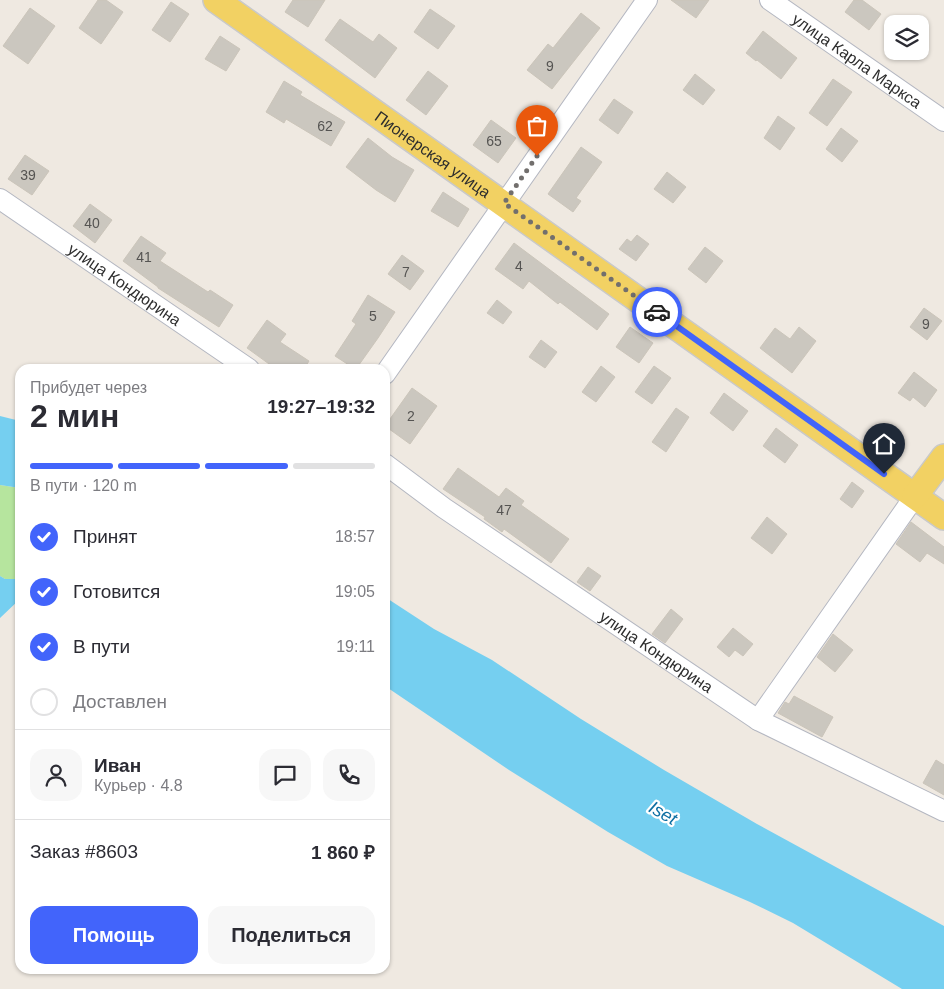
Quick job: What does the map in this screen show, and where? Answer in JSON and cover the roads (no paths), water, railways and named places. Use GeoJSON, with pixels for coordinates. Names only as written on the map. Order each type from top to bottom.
{"type":"FeatureCollection","features":[{"type":"Feature","properties":{"kind":"main road","name":"Пионерская улица"},"geometry":{"type":"LineString","coordinates":[[216,0],[944,517]]}},
{"type":"Feature","properties":{"kind":"main road"},"geometry":{"type":"LineString","coordinates":[[915,496],[944,457]]}},
{"type":"Feature","properties":{"kind":"street"},"geometry":{"type":"LineString","coordinates":[[390,367],[647,0]]}},
{"type":"Feature","properties":{"kind":"street","name":"улица Карла Маркса"},"geometry":{"type":"LineString","coordinates":[[770,0],[944,121]]}},
{"type":"Feature","properties":{"kind":"street","name":"улица Кондюрина"},"geometry":{"type":"LineString","coordinates":[[0,199],[242,364]]}},
{"type":"Feature","properties":{"kind":"street","name":"улица Кондюрина"},"geometry":{"type":"LineString","coordinates":[[390,468],[444,508],[758,720],[944,811]]}},
{"type":"Feature","properties":{"kind":"street"},"geometry":{"type":"LineString","coordinates":[[758,720],[915,496]]}},
{"type":"Feature","properties":{"kind":"water"},"geometry":{"type":"Polygon","coordinates":[[[0,416],[15,420],[15,487],[0,485],[0,416]]]}},
{"type":"Feature","properties":{"kind":"water"},"geometry":{"type":"Polygon","coordinates":[[[0,576],[5,579],[15,579],[15,604],[0,618],[0,576]]]}},
{"type":"Feature","properties":{"kind":"water","name":"Iset"},"geometry":{"type":"Polygon","coordinates":[[[390,600],[434,629],[492,660],[581,719],[664,770],[757,824],[944,926],[944,989],[902,989],[793,923],[667,866],[608,832],[509,770],[390,689],[390,600]]]}}]}
